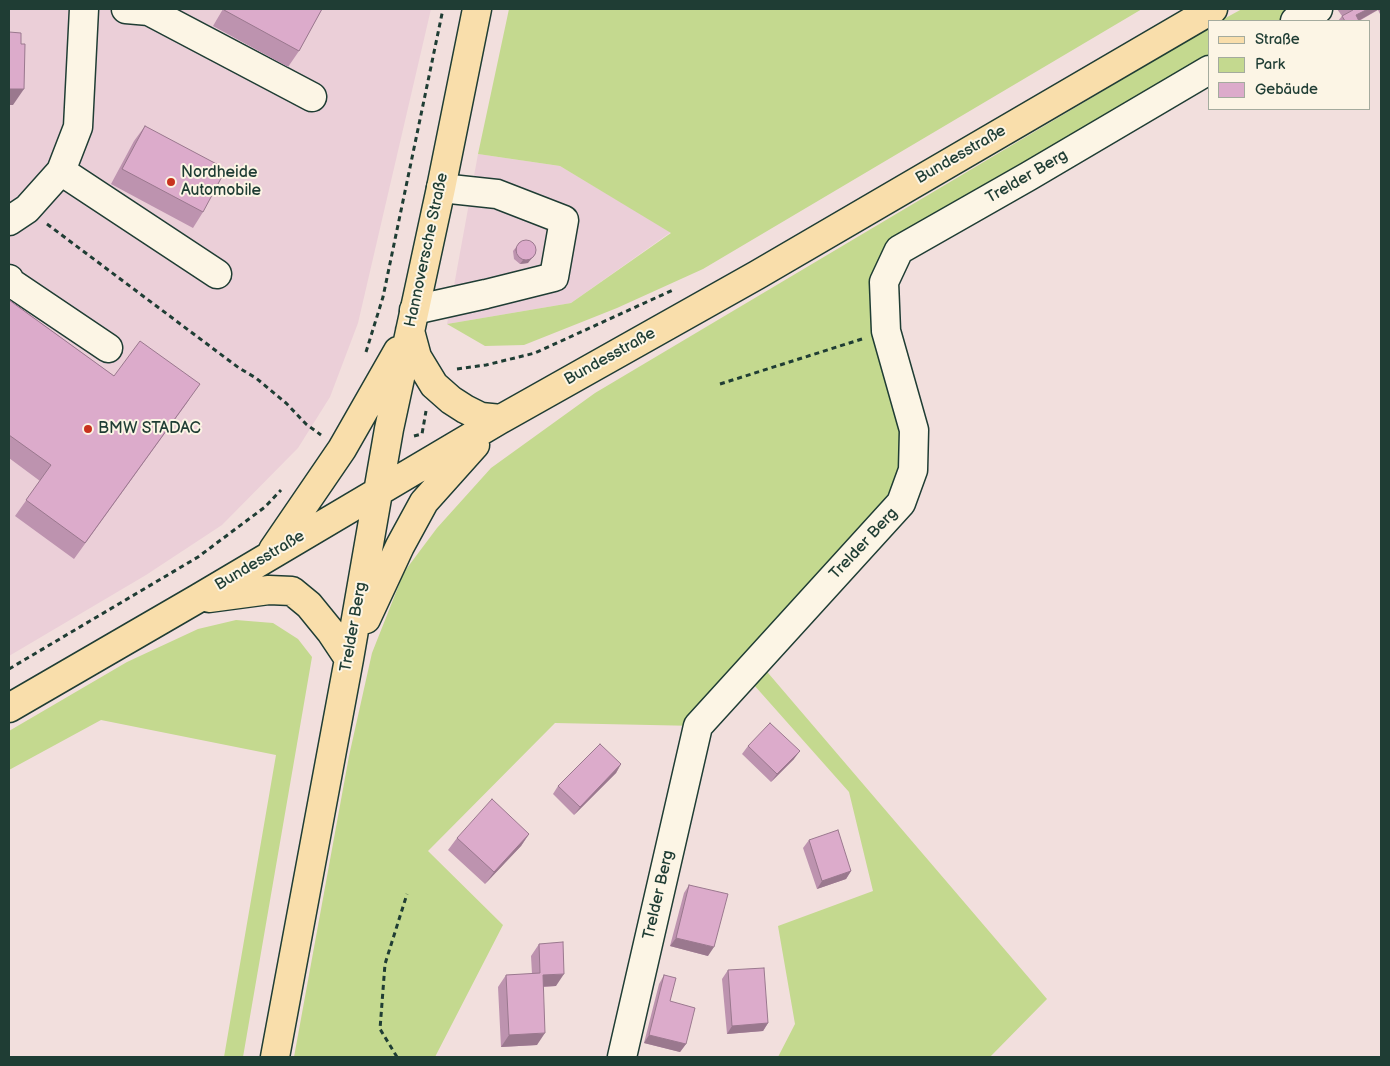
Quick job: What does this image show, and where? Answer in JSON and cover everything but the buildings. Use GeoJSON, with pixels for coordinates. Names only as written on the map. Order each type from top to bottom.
{"type":"FeatureCollection","features":[{"type":"Feature","properties":{"kind":"main road","name":"Hannoversche Straße"},"geometry":{"type":"LineString","coordinates":[[378,492],[388,429],[441,188],[476,9]]}},
{"type":"Feature","properties":{"kind":"main road","name":"Bundesstraße"},"geometry":{"type":"LineString","coordinates":[[9,708],[501,419],[757,275],[1213,9]]}},
{"type":"Feature","properties":{"kind":"main road"},"geometry":{"type":"LineString","coordinates":[[412,320],[417,357],[434,385],[465,409],[481,417],[501,419]]}},
{"type":"Feature","properties":{"kind":"main road"},"geometry":{"type":"LineString","coordinates":[[269,557],[342,450],[412,320]]}},
{"type":"Feature","properties":{"kind":"main road"},"geometry":{"type":"LineString","coordinates":[[349,659],[380,586],[424,502],[458,462],[501,419]]}},
{"type":"Feature","properties":{"kind":"main road","name":"Trelder Berg"},"geometry":{"type":"LineString","coordinates":[[275,1057],[378,492]]}},
{"type":"Feature","properties":{"kind":"main road"},"geometry":{"type":"LineString","coordinates":[[197,599],[270,590],[292,591],[309,605],[332,632],[349,659]]}},
{"type":"Feature","properties":{"kind":"street"},"geometry":{"type":"LineString","coordinates":[[18,215],[60,171],[78,127],[84,9]]}},
{"type":"Feature","properties":{"kind":"street"},"geometry":{"type":"LineString","coordinates":[[126,9],[149,11],[312,97]]}},
{"type":"Feature","properties":{"kind":"street"},"geometry":{"type":"LineString","coordinates":[[1297,20],[1318,9]]}},
{"type":"Feature","properties":{"kind":"street","name":"Trelder Berg"},"geometry":{"type":"LineString","coordinates":[[622,1057],[698,726],[901,503],[913,470],[914,430],[886,331],[884,282],[899,250],[1030,176],[1208,71]]}},
{"type":"Feature","properties":{"kind":"street"},"geometry":{"type":"LineString","coordinates":[[60,171],[217,274]]}},
{"type":"Feature","properties":{"kind":"street"},"geometry":{"type":"LineString","coordinates":[[412,320],[486,294],[554,277],[564,220],[497,194],[441,188]]}},
{"type":"Feature","properties":{"kind":"street"},"geometry":{"type":"LineString","coordinates":[[9,279],[10,282],[108,348]]}},
{"type":"Feature","properties":{"kind":"path"},"geometry":{"type":"LineString","coordinates":[[365,355],[383,296],[442,9]]}},
{"type":"Feature","properties":{"kind":"path"},"geometry":{"type":"LineString","coordinates":[[18,215],[238,368],[256,378],[325,439]]}},
{"type":"Feature","properties":{"kind":"path"},"geometry":{"type":"LineString","coordinates":[[434,385],[444,373],[535,353],[679,287]]}},
{"type":"Feature","properties":{"kind":"path"},"geometry":{"type":"LineString","coordinates":[[720,384],[886,331]]}},
{"type":"Feature","properties":{"kind":"path"},"geometry":{"type":"LineString","coordinates":[[9,669],[198,557],[264,507],[282,488]]}},
{"type":"Feature","properties":{"kind":"path"},"geometry":{"type":"LineString","coordinates":[[398,1057],[380,1029],[384,964],[407,894]]}},
{"type":"Feature","properties":{"kind":"shaded area"},"geometry":{"type":"Polygon","coordinates":[[[9,9],[431,9],[358,323],[330,397],[298,448],[222,525],[146,575],[9,656],[9,9]]]}},
{"type":"Feature","properties":{"kind":"shaded area"},"geometry":{"type":"Polygon","coordinates":[[[478,154],[560,166],[671,232],[571,303],[447,324],[478,154]]]}},
{"type":"Feature","properties":{"kind":"green space"},"geometry":{"type":"Polygon","coordinates":[[[509,9],[1142,9],[703,269],[617,308],[524,345],[485,346],[447,324],[571,303],[671,233],[560,166],[478,154],[509,9]]]}},
{"type":"Feature","properties":{"kind":"green space"},"geometry":{"type":"Polygon","coordinates":[[[1242,9],[1318,9],[1297,20],[1222,20],[1242,9]]]}},
{"type":"Feature","properties":{"kind":"green space"},"geometry":{"type":"Polygon","coordinates":[[[1208,29],[1208,71],[899,250],[884,282],[913,470],[757,660],[1047,999],[990,1057],[778,1057],[795,1024],[778,926],[873,891],[849,792],[746,676],[698,726],[555,723],[428,851],[503,925],[435,1057],[294,1057],[349,756],[372,653],[404,572],[437,528],[491,468],[595,393],[1208,29]]]}},
{"type":"Feature","properties":{"kind":"green space"},"geometry":{"type":"Polygon","coordinates":[[[236,620],[273,623],[298,639],[312,657],[243,1057],[224,1057],[276,755],[101,720],[9,770],[9,731],[127,662],[198,629],[236,620]]]}},
{"type":"Feature","properties":{"kind":"place","name":"Nordheide Automobile"},"geometry":{"type":"Point","coordinates":[171,182]}},
{"type":"Feature","properties":{"kind":"place","name":"BMW STADAC"},"geometry":{"type":"Point","coordinates":[88,429]}}]}
